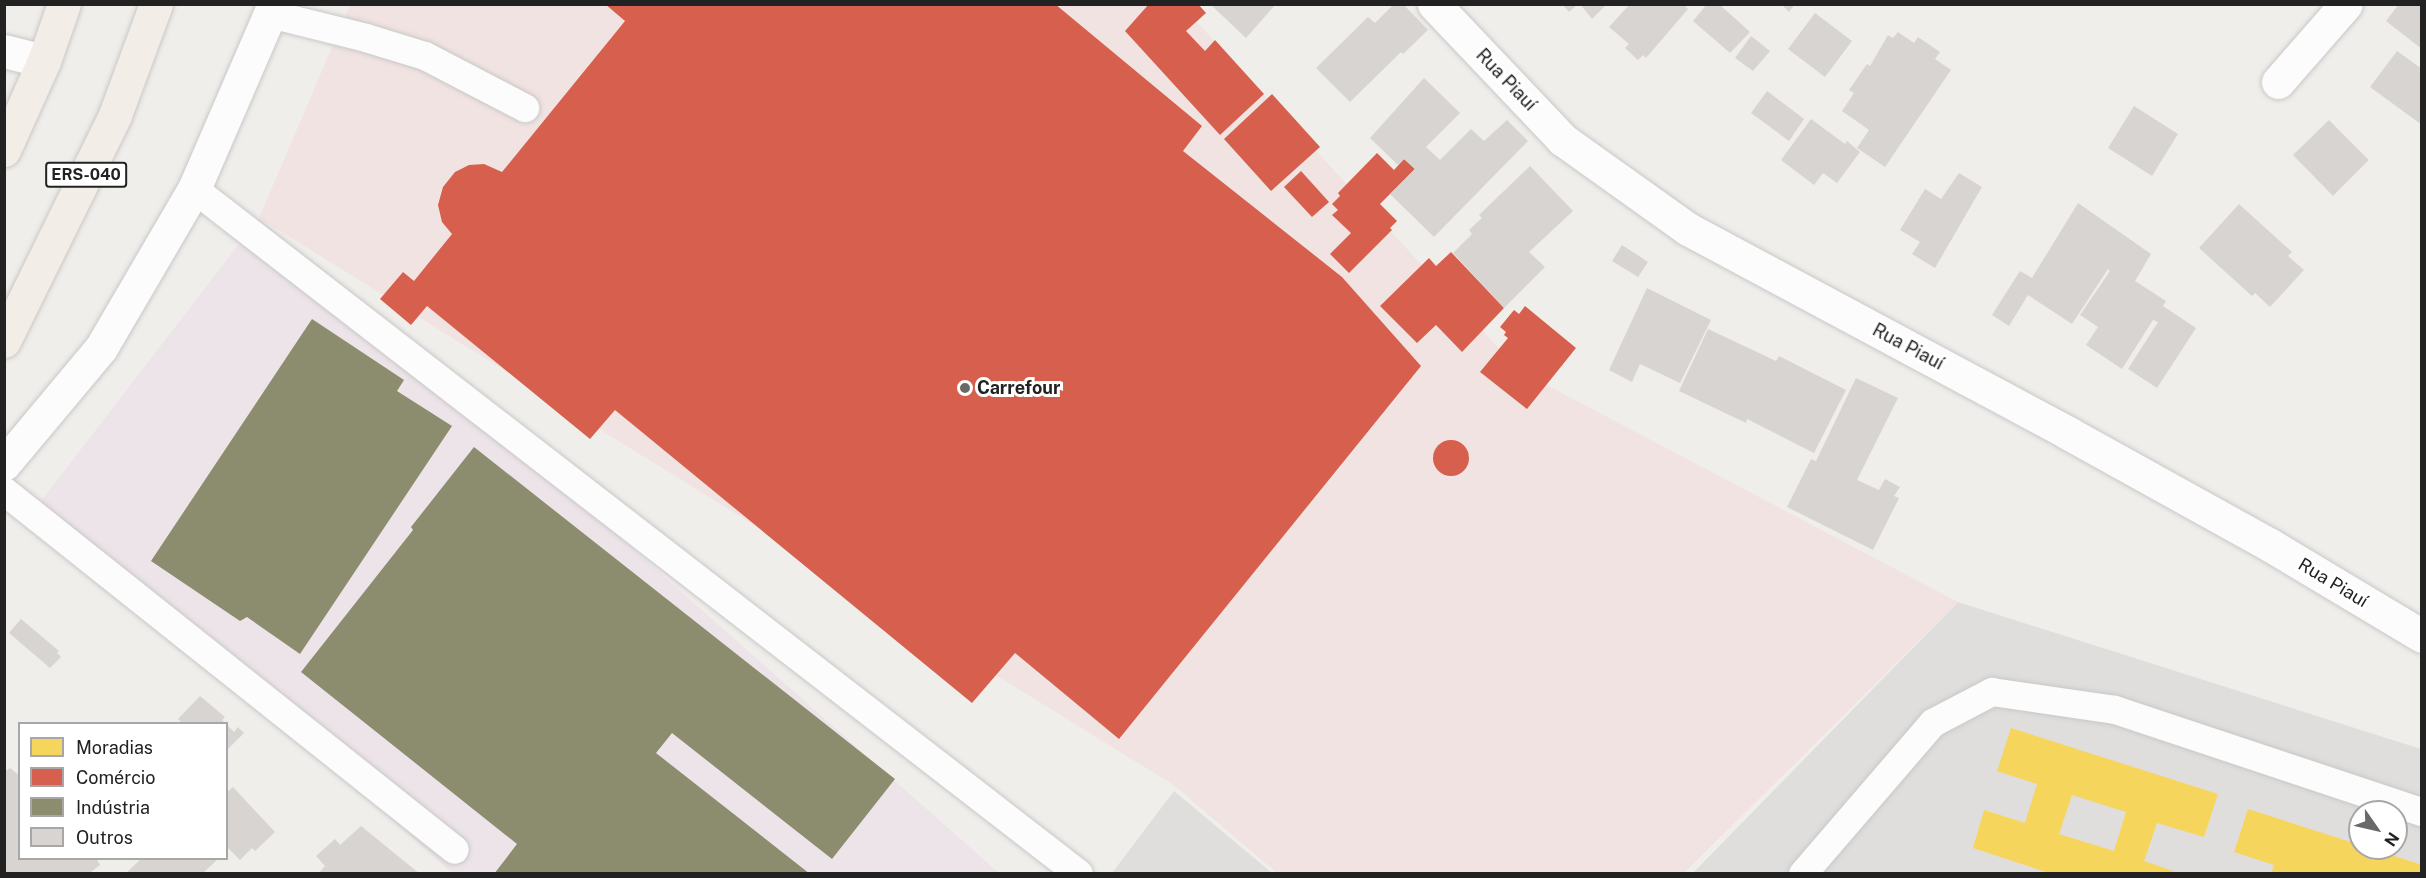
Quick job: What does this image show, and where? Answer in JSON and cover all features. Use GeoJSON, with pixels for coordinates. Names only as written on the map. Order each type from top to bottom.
{"type":"FeatureCollection","features":[{"type":"Feature","properties":{"kind":"main road"},"geometry":{"type":"LineString","coordinates":[[4,150],[44,61],[63,4]]}},
{"type":"Feature","properties":{"kind":"main road","name":"ERS-040"},"geometry":{"type":"LineString","coordinates":[[4,341],[115,115],[156,4]]}},
{"type":"Feature","properties":{"kind":"street","name":"Rua Piauí"},"geometry":{"type":"LineString","coordinates":[[1434,4],[1563,140],[1688,229],[2078,438],[2270,545],[2421,636]]}},
{"type":"Feature","properties":{"kind":"street"},"geometry":{"type":"LineString","coordinates":[[2278,82],[2346,4]]}},
{"type":"Feature","properties":{"kind":"street"},"geometry":{"type":"LineString","coordinates":[[4,464],[101,348],[194,189],[272,9]]}},
{"type":"Feature","properties":{"kind":"street"},"geometry":{"type":"LineString","coordinates":[[4,51],[44,61]]}},
{"type":"Feature","properties":{"kind":"lane"},"geometry":{"type":"LineString","coordinates":[[272,9],[425,56],[525,108]]}},
{"type":"Feature","properties":{"kind":"lane"},"geometry":{"type":"LineString","coordinates":[[194,189],[1079,873]]}},
{"type":"Feature","properties":{"kind":"lane"},"geometry":{"type":"LineString","coordinates":[[4,490],[455,850]]}},
{"type":"Feature","properties":{"kind":"lane"},"geometry":{"type":"LineString","coordinates":[[1803,873],[1934,723],[1992,692],[2115,710],[2421,812]]}},
{"type":"Feature","properties":{"kind":"shaded area"},"geometry":{"type":"Polygon","coordinates":[[[350,5],[1181,5],[1520,371],[1958,602],[1684,873],[1277,873],[1175,786],[259,218],[350,5]]]}},
{"type":"Feature","properties":{"kind":"shaded area"},"geometry":{"type":"Polygon","coordinates":[[[259,218],[999,873],[452,873],[38,505],[259,218]]]}},
{"type":"Feature","properties":{"kind":"shaded area"},"geometry":{"type":"Polygon","coordinates":[[[1958,602],[2421,749],[2421,873],[1692,874],[1958,602]]]}},
{"type":"Feature","properties":{"kind":"shaded area"},"geometry":{"type":"Polygon","coordinates":[[[1174,791],[1272,873],[1112,873],[1174,791]]]}},
{"type":"Feature","properties":{"kind":"building: Moradias"},"geometry":{"type":"Polygon","coordinates":[[[2011,728],[2218,794],[2204,837],[2157,823],[2144,861],[2182,874],[2052,874],[1973,848],[1984,810],[2025,823],[2037,784],[1997,771],[2011,728]],[[2072,795],[2059,834],[2114,851],[2126,812],[2072,795]]]}},
{"type":"Feature","properties":{"kind":"building: Moradias"},"geometry":{"type":"Polygon","coordinates":[[[2248,809],[2348,841],[2348,860],[2407,860],[2422,865],[2422,874],[2271,874],[2274,865],[2234,852],[2248,809]]]}},
{"type":"Feature","properties":{"kind":"building: Comércio","name":"Carrefour"},"geometry":{"type":"Polygon","coordinates":[[[605,4],[1055,4],[1202,126],[1183,151],[1342,277],[1421,366],[1119,739],[1015,653],[972,703],[615,410],[590,439],[427,306],[411,325],[380,299],[403,272],[414,281],[452,234],[442,222],[438,205],[443,187],[455,172],[469,165],[484,164],[502,172],[625,21],[605,4]]]}},
{"type":"Feature","properties":{"kind":"building: Comércio"},"geometry":{"type":"Polygon","coordinates":[[[1149,4],[1198,4],[1206,13],[1186,31],[1205,51],[1215,40],[1264,94],[1220,135],[1125,31],[1149,4]]]}},
{"type":"Feature","properties":{"kind":"building: Comércio"},"geometry":{"type":"Polygon","coordinates":[[[1272,94],[1320,147],[1271,191],[1224,139],[1272,94]]]}},
{"type":"Feature","properties":{"kind":"building: Comércio"},"geometry":{"type":"Polygon","coordinates":[[[1377,153],[1394,170],[1404,159],[1415,169],[1380,204],[1397,221],[1390,228],[1392,230],[1349,273],[1330,254],[1351,233],[1332,215],[1338,210],[1332,204],[1340,196],[1338,193],[1377,153]]]}},
{"type":"Feature","properties":{"kind":"building: Comércio"},"geometry":{"type":"Polygon","coordinates":[[[1301,171],[1329,202],[1312,217],[1284,187],[1301,171]]]}},
{"type":"Feature","properties":{"kind":"building: Comércio"},"geometry":{"type":"Polygon","coordinates":[[[1451,252],[1504,308],[1462,352],[1436,325],[1417,343],[1380,306],[1429,258],[1436,266],[1451,252]]]}},
{"type":"Feature","properties":{"kind":"building: Comércio"},"geometry":{"type":"Polygon","coordinates":[[[1525,306],[1576,348],[1527,409],[1480,372],[1508,338],[1504,335],[1506,332],[1500,327],[1514,310],[1519,314],[1525,306]]]}},
{"type":"Feature","properties":{"kind":"building: Comércio"},"geometry":{"type":"Polygon","coordinates":[[[1451,440],[1463,446],[1469,458],[1463,470],[1451,476],[1439,470],[1433,458],[1439,446],[1451,440]]]}},
{"type":"Feature","properties":{"kind":"building: Indústria"},"geometry":{"type":"Polygon","coordinates":[[[312,319],[404,380],[397,391],[452,426],[300,654],[247,617],[240,621],[151,561],[312,319]]]}},
{"type":"Feature","properties":{"kind":"building: Indústria"},"geometry":{"type":"Polygon","coordinates":[[[474,447],[895,779],[832,859],[672,733],[656,753],[810,874],[494,874],[517,844],[301,672],[413,530],[411,527],[474,447]]]}},
{"type":"Feature","properties":{"kind":"building: Outros"},"geometry":{"type":"Polygon","coordinates":[[[1210,4],[1276,4],[1246,38],[1210,4]]]}},
{"type":"Feature","properties":{"kind":"building: Outros"},"geometry":{"type":"Polygon","coordinates":[[[1562,4],[1578,4],[1569,12],[1562,4]]]}},
{"type":"Feature","properties":{"kind":"building: Outros"},"geometry":{"type":"Polygon","coordinates":[[[1580,4],[1607,4],[1592,19],[1580,4]]]}},
{"type":"Feature","properties":{"kind":"building: Outros"},"geometry":{"type":"Polygon","coordinates":[[[1630,4],[1683,4],[1688,9],[1646,58],[1643,55],[1638,60],[1625,48],[1629,44],[1609,27],[1630,4]]]}},
{"type":"Feature","properties":{"kind":"building: Outros"},"geometry":{"type":"Polygon","coordinates":[[[1707,4],[1719,4],[1750,32],[1730,53],[1693,21],[1707,4]]]}},
{"type":"Feature","properties":{"kind":"building: Outros"},"geometry":{"type":"Polygon","coordinates":[[[1781,4],[1795,4],[1789,12],[1781,4]]]}},
{"type":"Feature","properties":{"kind":"building: Outros"},"geometry":{"type":"Polygon","coordinates":[[[2399,4],[2422,4],[2422,49],[2386,21],[2399,4]]]}},
{"type":"Feature","properties":{"kind":"building: Outros"},"geometry":{"type":"Polygon","coordinates":[[[1393,5],[1404,5],[1428,30],[1403,54],[1401,52],[1350,102],[1316,68],[1368,17],[1375,23],[1393,5]]]}},
{"type":"Feature","properties":{"kind":"building: Outros"},"geometry":{"type":"Polygon","coordinates":[[[1815,13],[1852,41],[1825,77],[1788,49],[1815,13]]]}},
{"type":"Feature","properties":{"kind":"building: Outros"},"geometry":{"type":"Polygon","coordinates":[[[1898,32],[1914,43],[1918,37],[1940,52],[1935,59],[1951,70],[1885,167],[1857,148],[1869,130],[1842,111],[1854,93],[1849,90],[1867,64],[1870,66],[1888,35],[1893,38],[1898,32]]]}},
{"type":"Feature","properties":{"kind":"building: Outros"},"geometry":{"type":"Polygon","coordinates":[[[1751,36],[1770,51],[1753,71],[1735,58],[1751,36]]]}},
{"type":"Feature","properties":{"kind":"building: Outros"},"geometry":{"type":"Polygon","coordinates":[[[2397,51],[2422,69],[2422,125],[2370,87],[2397,51]]]}},
{"type":"Feature","properties":{"kind":"building: Outros"},"geometry":{"type":"Polygon","coordinates":[[[1424,78],[1460,113],[1426,147],[1440,160],[1471,129],[1484,141],[1507,120],[1528,141],[1434,237],[1390,194],[1415,169],[1404,159],[1398,165],[1370,138],[1424,78]]]}},
{"type":"Feature","properties":{"kind":"building: Outros"},"geometry":{"type":"Polygon","coordinates":[[[1767,91],[1804,119],[1789,141],[1751,113],[1767,91]]]}},
{"type":"Feature","properties":{"kind":"building: Outros"},"geometry":{"type":"Polygon","coordinates":[[[2134,106],[2178,134],[2152,176],[2108,148],[2134,106]]]}},
{"type":"Feature","properties":{"kind":"building: Outros"},"geometry":{"type":"Polygon","coordinates":[[[1811,119],[1845,144],[1847,141],[1860,152],[1837,183],[1823,173],[1814,185],[1781,160],[1811,119]]]}},
{"type":"Feature","properties":{"kind":"building: Outros"},"geometry":{"type":"Polygon","coordinates":[[[2329,120],[2369,160],[2333,196],[2293,155],[2329,120]]]}},
{"type":"Feature","properties":{"kind":"building: Outros"},"geometry":{"type":"Polygon","coordinates":[[[1530,166],[1573,211],[1529,252],[1545,267],[1504,308],[1453,253],[1472,234],[1469,230],[1482,218],[1479,215],[1530,166]]]}},
{"type":"Feature","properties":{"kind":"building: Outros"},"geometry":{"type":"Polygon","coordinates":[[[1959,173],[1982,187],[1935,268],[1912,254],[1920,242],[1900,230],[1925,189],[1941,199],[1959,173]]]}},
{"type":"Feature","properties":{"kind":"building: Outros"},"geometry":{"type":"Polygon","coordinates":[[[2078,203],[2151,254],[2135,281],[2166,301],[2163,306],[2196,328],[2157,388],[2128,369],[2158,322],[2153,320],[2122,369],[2086,345],[2098,327],[2080,315],[2110,271],[2108,269],[2072,324],[2028,295],[2009,326],[1992,315],[2020,271],[2032,278],[2078,203]]]}},
{"type":"Feature","properties":{"kind":"building: Outros"},"geometry":{"type":"Polygon","coordinates":[[[2239,204],[2292,252],[2288,256],[2304,270],[2270,307],[2255,293],[2252,296],[2199,248],[2239,204]]]}},
{"type":"Feature","properties":{"kind":"building: Outros"},"geometry":{"type":"Polygon","coordinates":[[[1622,245],[1648,262],[1638,277],[1612,261],[1622,245]]]}},
{"type":"Feature","properties":{"kind":"building: Outros"},"geometry":{"type":"Polygon","coordinates":[[[1647,288],[1711,320],[1680,383],[1640,364],[1632,382],[1609,370],[1647,288]]]}},
{"type":"Feature","properties":{"kind":"building: Outros"},"geometry":{"type":"Polygon","coordinates":[[[1708,329],[1776,361],[1779,356],[1846,390],[1814,453],[1747,419],[1746,423],[1679,391],[1708,329]]]}},
{"type":"Feature","properties":{"kind":"building: Outros"},"geometry":{"type":"Polygon","coordinates":[[[1856,378],[1898,398],[1857,480],[1879,490],[1885,479],[1900,487],[1894,496],[1899,498],[1873,550],[1787,507],[1811,459],[1816,461],[1856,378]]]}},
{"type":"Feature","properties":{"kind":"building: Outros"},"geometry":{"type":"Polygon","coordinates":[[[21,619],[59,651],[57,653],[61,657],[50,668],[9,633],[21,619]]]}},
{"type":"Feature","properties":{"kind":"building: Outros"},"geometry":{"type":"Polygon","coordinates":[[[200,696],[225,717],[222,720],[224,722],[181,722],[178,719],[200,696]]]}},
{"type":"Feature","properties":{"kind":"building: Outros"},"geometry":{"type":"Polygon","coordinates":[[[228,726],[234,732],[238,727],[244,733],[228,749],[228,726]]]}},
{"type":"Feature","properties":{"kind":"building: Outros"},"geometry":{"type":"Polygon","coordinates":[[[10,768],[18,774],[18,860],[97,860],[100,865],[88,874],[4,874],[4,772],[10,768]]]}},
{"type":"Feature","properties":{"kind":"building: Outros"},"geometry":{"type":"Polygon","coordinates":[[[233,787],[275,832],[255,851],[252,848],[240,860],[228,848],[228,791],[233,787]]]}},
{"type":"Feature","properties":{"kind":"building: Outros"},"geometry":{"type":"Polygon","coordinates":[[[361,826],[420,874],[318,874],[325,866],[316,856],[335,839],[340,845],[361,826]]]}},
{"type":"Feature","properties":{"kind":"building: Outros"},"geometry":{"type":"Polygon","coordinates":[[[140,860],[217,860],[202,874],[125,874],[140,860]]]}},
{"type":"Feature","properties":{"kind":"place","name":"Carrefour"},"geometry":{"type":"Point","coordinates":[965,388]}}]}
